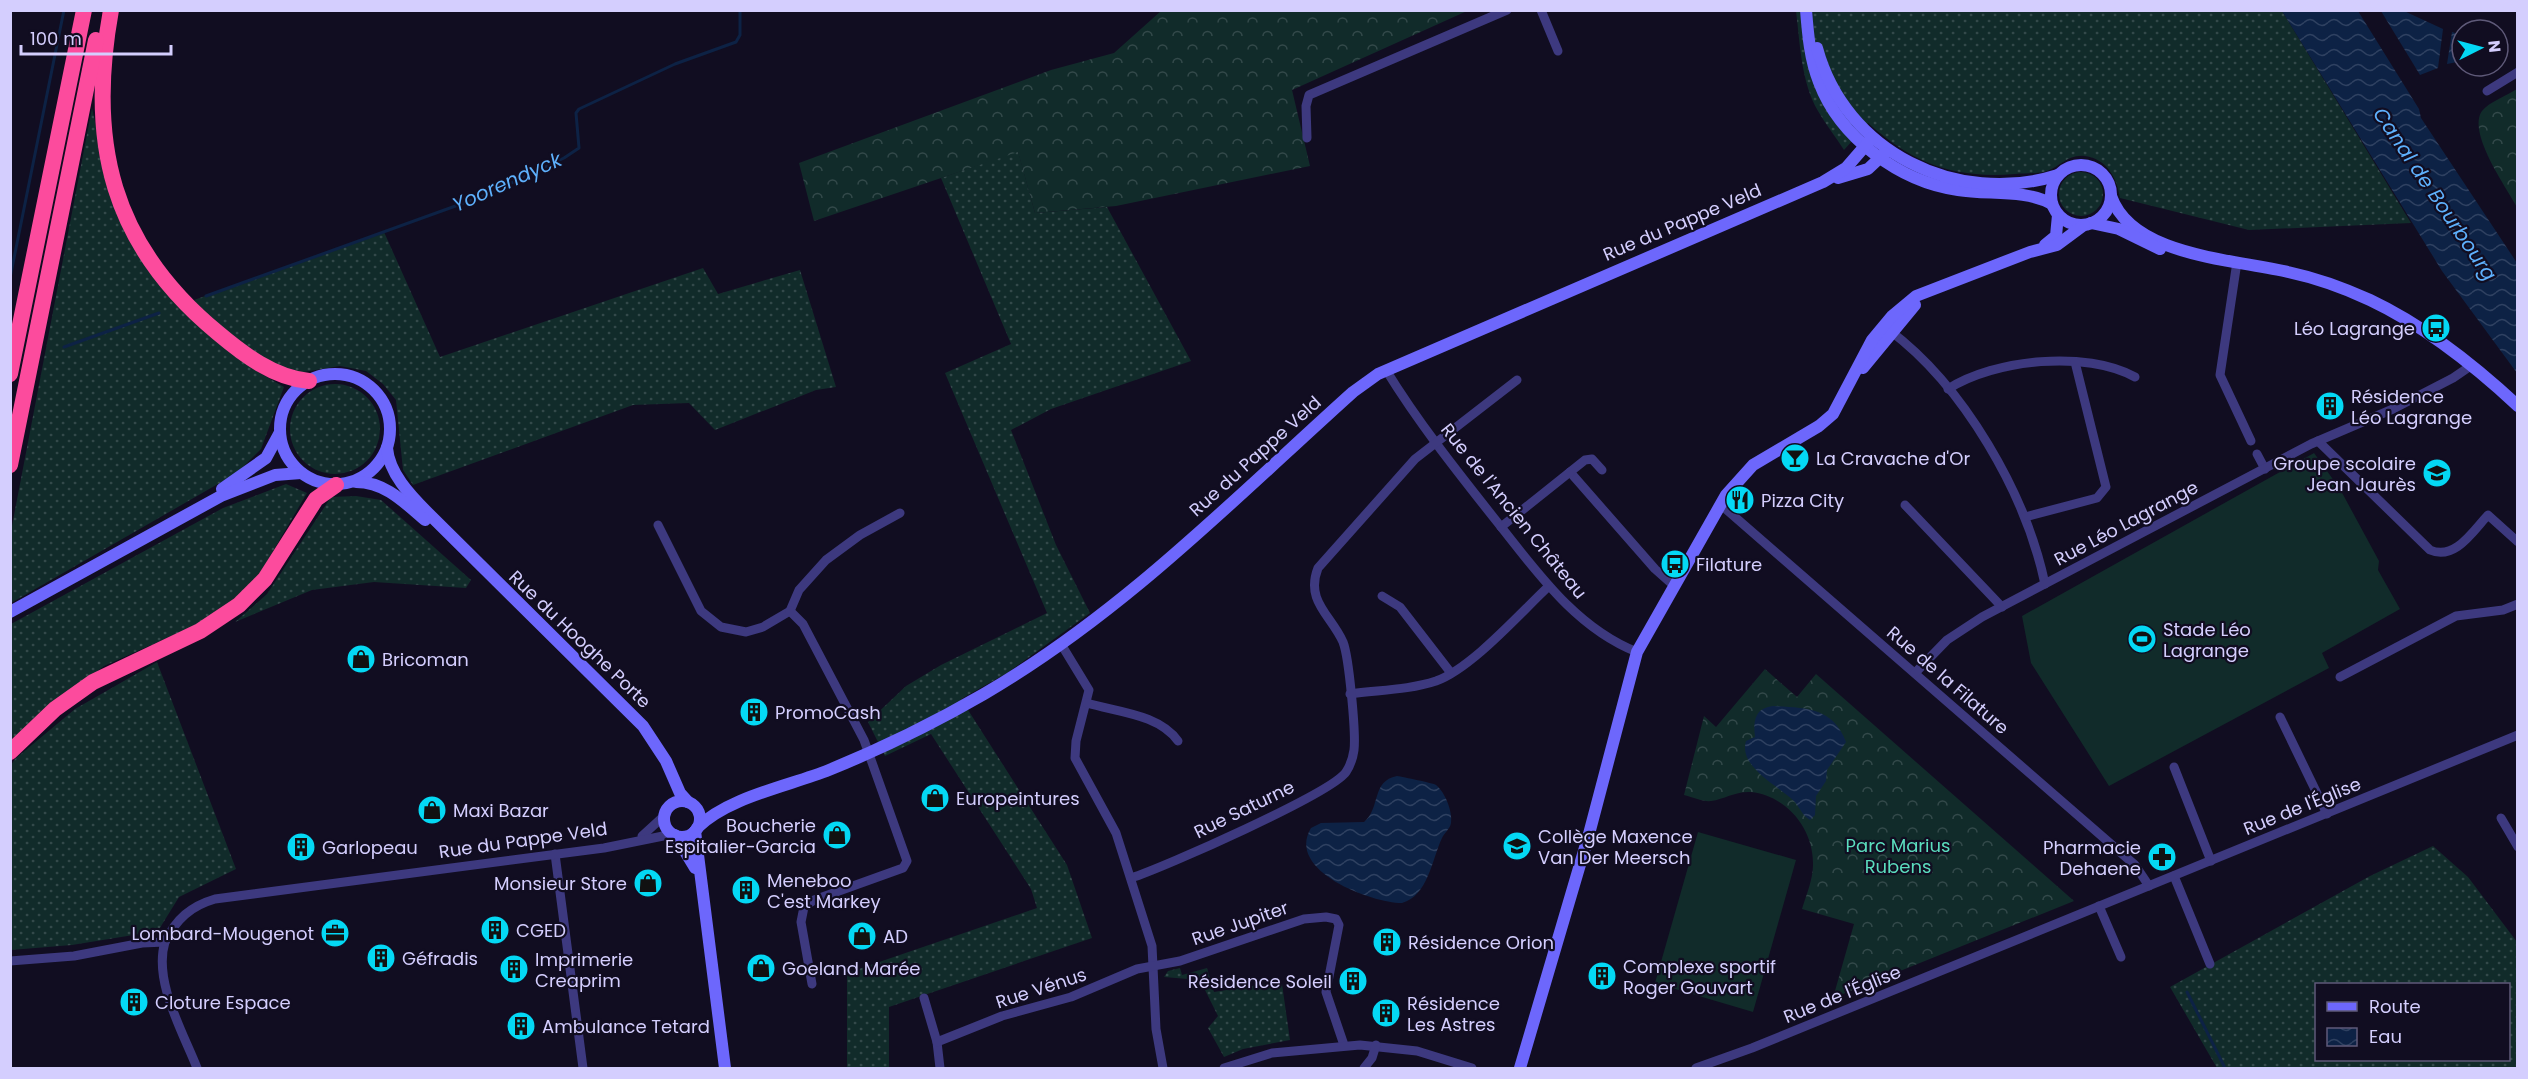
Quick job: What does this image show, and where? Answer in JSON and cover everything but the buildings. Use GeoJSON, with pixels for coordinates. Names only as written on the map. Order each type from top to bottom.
{"type":"FeatureCollection","features":[{"type":"Feature","properties":{"kind":"highway"},"geometry":{"type":"LineString","coordinates":[[10,374],[84,10]]}},
{"type":"Feature","properties":{"kind":"highway"},"geometry":{"type":"LineString","coordinates":[[10,465],[102,10]]}},
{"type":"Feature","properties":{"kind":"highway"},"geometry":{"type":"LineString","coordinates":[[111,10],[101,84],[103,137],[113,184],[135,234],[170,287],[214,330],[276,372],[309,381]]}},
{"type":"Feature","properties":{"kind":"highway"},"geometry":{"type":"LineString","coordinates":[[10,359],[21,320]]}},
{"type":"Feature","properties":{"kind":"highway"},"geometry":{"type":"LineString","coordinates":[[10,752],[41,721],[85,687],[200,631],[239,605],[265,579],[316,499],[344,483]]}},
{"type":"Feature","properties":{"kind":"street"},"geometry":{"type":"LineString","coordinates":[[1308,138],[1306,106],[1310,94],[1507,10]]}},
{"type":"Feature","properties":{"kind":"street"},"geometry":{"type":"LineString","coordinates":[[1541,10],[1557,51]]}},
{"type":"Feature","properties":{"kind":"street"},"geometry":{"type":"LineString","coordinates":[[1806,10],[1811,54],[1828,90],[1848,111],[1869,142],[1904,173],[1941,187],[2029,195],[2055,209],[2071,223],[2119,229],[2164,251],[2237,262],[2310,278],[2370,300],[2418,326],[2472,365],[2517,406]]}},
{"type":"Feature","properties":{"kind":"street"},"geometry":{"type":"LineString","coordinates":[[1811,10],[1828,90]]}},
{"type":"Feature","properties":{"kind":"street"},"geometry":{"type":"LineString","coordinates":[[2487,91],[2517,72]]}},
{"type":"Feature","properties":{"kind":"street","name":"Rue du Pappe Veld"},"geometry":{"type":"LineString","coordinates":[[696,829],[711,816],[740,802],[869,753],[962,707],[1061,644],[1142,582],[1353,392],[1386,370],[1823,182],[1844,170],[1869,142]]}},
{"type":"Feature","properties":{"kind":"street"},"geometry":{"type":"LineString","coordinates":[[1884,154],[1919,169],[1961,181],[2018,183],[2058,175],[2074,165],[2091,167],[2106,179],[2110,196],[2121,213],[2142,231],[2170,246],[2205,257]]}},
{"type":"Feature","properties":{"kind":"street","name":"Rue du Pappe Veld"},"geometry":{"type":"LineString","coordinates":[[1823,182],[1864,171],[1884,154]]}},
{"type":"Feature","properties":{"kind":"street"},"geometry":{"type":"LineString","coordinates":[[2030,252],[2055,237],[2059,230],[2051,189],[2058,175]]}},
{"type":"Feature","properties":{"kind":"street"},"geometry":{"type":"LineString","coordinates":[[1520,1068],[1580,864],[1637,652],[1720,504],[1734,484],[1754,465],[1829,418],[1847,391],[1862,356],[1916,296],[2030,252],[2057,245],[2106,212],[2110,196]]}},
{"type":"Feature","properties":{"kind":"street"},"geometry":{"type":"LineString","coordinates":[[2237,262],[2220,375],[2250,441]]}},
{"type":"Feature","properties":{"kind":"street"},"geometry":{"type":"LineString","coordinates":[[1887,329],[1948,389],[1992,453],[2025,517],[2037,548],[2045,584]]}},
{"type":"Feature","properties":{"kind":"street"},"geometry":{"type":"LineString","coordinates":[[1948,389],[1977,375],[2032,363],[2075,362],[2113,368],[2135,377]]}},
{"type":"Feature","properties":{"kind":"street"},"geometry":{"type":"LineString","coordinates":[[2025,517],[2097,498],[2106,487],[2075,362]]}},
{"type":"Feature","properties":{"kind":"street","name":"Rue Léo Lagrange"},"geometry":{"type":"LineString","coordinates":[[1915,673],[1954,635],[2002,607],[2265,468],[2318,441],[2393,409],[2459,375],[2472,365]]}},
{"type":"Feature","properties":{"kind":"street","name":"Rue de l'Ancien Château"},"geometry":{"type":"LineString","coordinates":[[1386,370],[1435,443],[1549,586],[1584,621],[1611,639],[1637,652]]}},
{"type":"Feature","properties":{"kind":"street"},"geometry":{"type":"LineString","coordinates":[[184,515],[266,459],[280,433],[286,404],[295,391],[309,381],[325,375],[342,374],[369,386],[381,398],[388,414],[390,431],[387,448],[374,469],[344,483],[319,483],[300,473],[287,457],[280,433]]}},
{"type":"Feature","properties":{"kind":"street"},"geometry":{"type":"LineString","coordinates":[[1517,380],[1411,463],[1326,558],[1316,574],[1314,591],[1318,604],[1344,647],[1350,694],[1415,686],[1451,673],[1549,586]]}},
{"type":"Feature","properties":{"kind":"street"},"geometry":{"type":"LineString","coordinates":[[2318,441],[2430,550],[2442,553],[2452,550],[2488,515],[2517,542]]}},
{"type":"Feature","properties":{"kind":"street","name":"Rue du Hooghe Porte"},"geometry":{"type":"LineString","coordinates":[[387,448],[392,468],[409,492],[467,555],[625,706],[643,726],[661,753],[677,788],[691,805]]}},
{"type":"Feature","properties":{"kind":"street"},"geometry":{"type":"LineString","coordinates":[[2258,454],[2265,468]]}},
{"type":"Feature","properties":{"kind":"street"},"geometry":{"type":"LineString","coordinates":[[1501,527],[1590,458],[1602,470]]}},
{"type":"Feature","properties":{"kind":"street"},"geometry":{"type":"LineString","coordinates":[[1570,472],[1655,568],[1673,585]]}},
{"type":"Feature","properties":{"kind":"street"},"geometry":{"type":"LineString","coordinates":[[14,610],[184,515],[251,484],[282,474],[300,473]]}},
{"type":"Feature","properties":{"kind":"street","name":"Rue du Hooghe Porte"},"geometry":{"type":"LineString","coordinates":[[344,483],[372,483],[388,490],[467,555]]}},
{"type":"Feature","properties":{"kind":"street","name":"Rue de la Filature"},"geometry":{"type":"LineString","coordinates":[[1720,504],[2135,865],[2149,886]]}},
{"type":"Feature","properties":{"kind":"street"},"geometry":{"type":"LineString","coordinates":[[1905,505],[2002,607]]}},
{"type":"Feature","properties":{"kind":"street"},"geometry":{"type":"LineString","coordinates":[[658,525],[696,604],[715,624],[734,631],[752,631],[776,621],[790,611],[799,590],[826,560],[854,538],[900,513]]}},
{"type":"Feature","properties":{"kind":"street"},"geometry":{"type":"LineString","coordinates":[[1382,596],[1400,607],[1451,673]]}},
{"type":"Feature","properties":{"kind":"street"},"geometry":{"type":"LineString","coordinates":[[2340,677],[2456,616],[2504,610],[2517,604]]}},
{"type":"Feature","properties":{"kind":"street"},"geometry":{"type":"LineString","coordinates":[[790,611],[803,624],[869,753],[906,864],[903,868],[814,900],[804,907],[801,922],[812,984]]}},
{"type":"Feature","properties":{"kind":"street"},"geometry":{"type":"LineString","coordinates":[[1061,644],[1087,684],[1087,703],[1076,741],[1076,761],[1116,833],[1152,946],[1155,966],[1156,1029],[1163,1068]]}},
{"type":"Feature","properties":{"kind":"street","name":"Rue Saturne"},"geometry":{"type":"LineString","coordinates":[[1131,878],[1177,861],[1329,786],[1346,772],[1354,750],[1350,694]]}},
{"type":"Feature","properties":{"kind":"street"},"geometry":{"type":"LineString","coordinates":[[1087,703],[1159,723],[1178,741]]}},
{"type":"Feature","properties":{"kind":"street"},"geometry":{"type":"LineString","coordinates":[[2280,717],[2327,814]]}},
{"type":"Feature","properties":{"kind":"street","name":"Rue de l'Église"},"geometry":{"type":"LineString","coordinates":[[1696,1068],[1734,1055],[2517,735]]}},
{"type":"Feature","properties":{"kind":"street","name":"Rue du Hooghe Porte"},"geometry":{"type":"LineString","coordinates":[[661,753],[669,785],[667,811]]}},
{"type":"Feature","properties":{"kind":"street"},"geometry":{"type":"LineString","coordinates":[[2174,767],[2211,861]]}},
{"type":"Feature","properties":{"kind":"street"},"geometry":{"type":"LineString","coordinates":[[704,898],[690,856],[665,825],[667,811],[678,802],[691,805],[699,816],[696,829],[725,1068]]}},
{"type":"Feature","properties":{"kind":"street","name":"Rue du Pappe Veld"},"geometry":{"type":"LineString","coordinates":[[691,805],[740,802]]}},
{"type":"Feature","properties":{"kind":"street","name":"Rue du Pappe Veld"},"geometry":{"type":"LineString","coordinates":[[629,843],[648,832],[667,811]]}},
{"type":"Feature","properties":{"kind":"street"},"geometry":{"type":"LineString","coordinates":[[2501,818],[2517,848]]}},
{"type":"Feature","properties":{"kind":"street"},"geometry":{"type":"LineString","coordinates":[[674,834],[686,836],[696,829]]}},
{"type":"Feature","properties":{"kind":"street","name":"Rue du Pappe Veld"},"geometry":{"type":"LineString","coordinates":[[165,942],[184,914],[200,904],[215,899],[555,854],[674,834]]}},
{"type":"Feature","properties":{"kind":"street"},"geometry":{"type":"LineString","coordinates":[[555,854],[583,1068]]}},
{"type":"Feature","properties":{"kind":"street"},"geometry":{"type":"LineString","coordinates":[[2174,876],[2210,964]]}},
{"type":"Feature","properties":{"kind":"street"},"geometry":{"type":"LineString","coordinates":[[2099,906],[2121,957]]}},
{"type":"Feature","properties":{"kind":"street","name":"Rue Jupiter"},"geometry":{"type":"LineString","coordinates":[[1155,966],[1180,961],[1304,920],[1326,917],[1336,920],[1339,935],[1326,979],[1326,992],[1344,1045]]}},
{"type":"Feature","properties":{"kind":"street"},"geometry":{"type":"LineString","coordinates":[[10,962],[74,956],[142,943],[165,942],[161,960],[163,980],[197,1068]]}},
{"type":"Feature","properties":{"kind":"street","name":"Rue Vénus"},"geometry":{"type":"LineString","coordinates":[[937,1042],[1002,1016],[1071,997],[1137,969],[1155,966]]}},
{"type":"Feature","properties":{"kind":"street"},"geometry":{"type":"LineString","coordinates":[[924,998],[937,1042],[940,1068]]}},
{"type":"Feature","properties":{"kind":"street"},"geometry":{"type":"LineString","coordinates":[[1224,1068],[1272,1053],[1344,1045],[1376,1045],[1416,1051],[1472,1068]]}},
{"type":"Feature","properties":{"kind":"street"},"geometry":{"type":"LineString","coordinates":[[1364,1068],[1372,1058],[1376,1045]]}},
{"type":"Feature","properties":{"kind":"green space"},"geometry":{"type":"Polygon","coordinates":[[[1161,11],[1467,11],[1292,90],[1310,166],[1116,206],[1035,213],[1018,152],[814,221],[799,163],[1051,70],[1114,53],[1161,11]]]}},
{"type":"Feature","properties":{"kind":"green space"},"geometry":{"type":"Polygon","coordinates":[[[1796,11],[2282,11],[2411,223],[2249,230],[2120,198],[2110,171],[2093,158],[2074,157],[2040,173],[1972,174],[1953,171],[1918,158],[1901,149],[1868,123],[1844,150],[1812,100],[1802,62],[1796,11]]]}},
{"type":"Feature","properties":{"kind":"green space"},"geometry":{"type":"Polygon","coordinates":[[[2517,89],[2517,207],[2490,159],[2480,132],[2479,120],[2485,108],[2517,89]]]}},
{"type":"Feature","properties":{"kind":"green space"},"geometry":{"type":"Polygon","coordinates":[[[92,108],[112,199],[195,322],[253,369],[284,387],[261,449],[237,473],[11,603],[11,531],[92,108]]]}},
{"type":"Feature","properties":{"kind":"green space"},"geometry":{"type":"Polygon","coordinates":[[[1018,151],[1035,213],[1107,207],[1191,361],[1051,409],[1011,430],[1056,545],[1090,613],[1007,673],[961,699],[1067,865],[1092,938],[889,1007],[889,1068],[847,1068],[847,973],[1037,908],[1031,889],[931,734],[885,756],[868,722],[906,686],[941,665],[1047,613],[945,373],[1011,344],[941,178],[1018,151]]]}},
{"type":"Feature","properties":{"kind":"green space"},"geometry":{"type":"Polygon","coordinates":[[[2081,172],[2090,173],[2097,178],[2102,185],[2102,203],[2097,210],[2090,215],[2081,216],[2072,215],[2065,210],[2060,203],[2059,194],[2060,185],[2065,178],[2072,173],[2081,172]]]}},
{"type":"Feature","properties":{"kind":"green space"},"geometry":{"type":"Polygon","coordinates":[[[384,232],[440,357],[703,268],[718,294],[800,270],[836,387],[816,390],[715,430],[689,403],[633,405],[413,485],[403,470],[396,400],[383,384],[366,371],[340,366],[291,374],[265,360],[212,319],[194,300],[384,232]]]}},
{"type":"Feature","properties":{"kind":"green space"},"geometry":{"type":"Polygon","coordinates":[[[335,384],[352,387],[367,397],[377,412],[380,429],[377,446],[367,461],[352,471],[335,474],[318,471],[303,461],[293,446],[290,429],[293,412],[303,397],[318,387],[335,384]]]}},
{"type":"Feature","properties":{"kind":"green space","name":"Stade Léo Lagrange"},"geometry":{"type":"Polygon","coordinates":[[[2314,453],[2340,489],[2379,561],[2378,570],[2400,609],[2322,653],[2329,668],[2109,786],[2031,663],[2022,616],[2314,453]]]}},
{"type":"Feature","properties":{"kind":"green space"},"geometry":{"type":"Polygon","coordinates":[[[286,484],[307,493],[252,587],[196,625],[104,666],[28,724],[11,744],[11,624],[223,508],[286,484]]]}},
{"type":"Feature","properties":{"kind":"green space"},"geometry":{"type":"Polygon","coordinates":[[[356,496],[381,500],[471,580],[466,588],[374,582],[312,590],[235,622],[267,594],[331,497],[356,496]]]}},
{"type":"Feature","properties":{"kind":"green space"},"geometry":{"type":"Polygon","coordinates":[[[157,662],[236,869],[179,897],[158,931],[72,945],[11,950],[11,765],[15,759],[75,709],[157,662]]]}},
{"type":"Feature","properties":{"kind":"green space","name":"Parc Marius Rubens"},"geometry":{"type":"Polygon","coordinates":[[[1765,669],[1797,697],[1816,674],[2074,901],[1833,998],[1854,924],[1802,909],[1811,882],[1813,865],[1809,839],[1796,816],[1776,800],[1751,792],[1711,801],[1684,795],[1704,716],[1716,727],[1765,669]]]}},
{"type":"Feature","properties":{"kind":"green space"},"geometry":{"type":"Polygon","coordinates":[[[1698,832],[1796,860],[1753,1012],[1655,983],[1698,832]]]}},
{"type":"Feature","properties":{"kind":"green space"},"geometry":{"type":"Polygon","coordinates":[[[2433,846],[2468,877],[2517,942],[2517,1068],[2217,1068],[2170,987],[2370,876],[2433,846]]]}},
{"type":"Feature","properties":{"kind":"green space"},"geometry":{"type":"Polygon","coordinates":[[[1180,968],[1182,975],[1207,968],[1214,992],[1270,983],[1282,984],[1290,1040],[1243,1049],[1224,1057],[1208,1028],[1218,1016],[1200,980],[1164,977],[1168,971],[1180,968]]]}},
{"type":"Feature","properties":{"kind":"water","name":"Canal de Bourbourg"},"geometry":{"type":"Polygon","coordinates":[[[2282,11],[2358,11],[2419,109],[2421,118],[2517,263],[2517,373],[2442,271],[2282,11]]]}},
{"type":"Feature","properties":{"kind":"water"},"geometry":{"type":"Polygon","coordinates":[[[2381,11],[2404,11],[2443,29],[2438,68],[2420,75],[2381,11]]]}},
{"type":"Feature","properties":{"kind":"water"},"geometry":{"type":"Polygon","coordinates":[[[2450,45],[2450,63],[2447,64],[2450,45]]]}},
{"type":"Feature","properties":{"kind":"water"},"geometry":{"type":"Polygon","coordinates":[[[1773,706],[1807,709],[1826,716],[1834,722],[1846,742],[1827,770],[1826,781],[1816,796],[1815,815],[1810,820],[1794,801],[1761,775],[1748,759],[1745,750],[1746,741],[1755,737],[1756,716],[1762,709],[1773,706]]]}},
{"type":"Feature","properties":{"kind":"water"},"geometry":{"type":"Polygon","coordinates":[[[1397,776],[1436,785],[1450,808],[1451,818],[1423,885],[1411,899],[1402,903],[1371,897],[1336,882],[1320,871],[1310,858],[1306,844],[1311,828],[1321,823],[1364,822],[1373,810],[1383,783],[1397,776]]]}},
{"type":"Feature","properties":{"kind":"waterway"},"geometry":{"type":"LineString","coordinates":[[10,278],[64,10]]}},
{"type":"Feature","properties":{"kind":"waterway","name":"Yoorendyck"},"geometry":{"type":"LineString","coordinates":[[206,296],[486,195],[564,158],[579,148],[576,113],[579,109],[675,64],[736,42],[740,35],[740,10]]}},
{"type":"Feature","properties":{"kind":"waterway","name":"Yoorendyck"},"geometry":{"type":"LineString","coordinates":[[64,347],[159,313]]}},
{"type":"Feature","properties":{"kind":"waterway"},"geometry":{"type":"LineString","coordinates":[[2187,992],[2225,1068]]}},
{"type":"Feature","properties":{"kind":"place","name":"Léo Lagrange"},"geometry":{"type":"Point","coordinates":[2436,328]}},
{"type":"Feature","properties":{"kind":"place","name":"Résidence Léo Lagrange"},"geometry":{"type":"Point","coordinates":[2330,406]}},
{"type":"Feature","properties":{"kind":"place","name":"La Cravache d'Or"},"geometry":{"type":"Point","coordinates":[1795,458]}},
{"type":"Feature","properties":{"kind":"place","name":"Groupe scolaire Jean Jaurès"},"geometry":{"type":"Point","coordinates":[2437,473]}},
{"type":"Feature","properties":{"kind":"place","name":"Pizza City"},"geometry":{"type":"Point","coordinates":[1740,500]}},
{"type":"Feature","properties":{"kind":"place","name":"Filature"},"geometry":{"type":"Point","coordinates":[1675,564]}},
{"type":"Feature","properties":{"kind":"place","name":"Stade Léo Lagrange"},"geometry":{"type":"Point","coordinates":[2142,639]}},
{"type":"Feature","properties":{"kind":"place","name":"Bricoman"},"geometry":{"type":"Point","coordinates":[361,659]}},
{"type":"Feature","properties":{"kind":"place","name":"PromoCash"},"geometry":{"type":"Point","coordinates":[754,712]}},
{"type":"Feature","properties":{"kind":"place","name":"Europeintures"},"geometry":{"type":"Point","coordinates":[935,798]}},
{"type":"Feature","properties":{"kind":"place","name":"Maxi Bazar"},"geometry":{"type":"Point","coordinates":[432,810]}},
{"type":"Feature","properties":{"kind":"place","name":"Boucherie Espitalier-Garcia"},"geometry":{"type":"Point","coordinates":[837,835]}},
{"type":"Feature","properties":{"kind":"place","name":"Collège Maxence Van Der Meersch"},"geometry":{"type":"Point","coordinates":[1517,846]}},
{"type":"Feature","properties":{"kind":"place","name":"Garlopeau"},"geometry":{"type":"Point","coordinates":[301,847]}},
{"type":"Feature","properties":{"kind":"place","name":"Pharmacie Dehaene"},"geometry":{"type":"Point","coordinates":[2162,857]}},
{"type":"Feature","properties":{"kind":"place","name":"Monsieur Store"},"geometry":{"type":"Point","coordinates":[648,883]}},
{"type":"Feature","properties":{"kind":"place","name":"Meneboo C'est Markey"},"geometry":{"type":"Point","coordinates":[746,890]}},
{"type":"Feature","properties":{"kind":"place","name":"CGED"},"geometry":{"type":"Point","coordinates":[495,930]}},
{"type":"Feature","properties":{"kind":"place","name":"Lombard-Mougenot"},"geometry":{"type":"Point","coordinates":[335,933]}},
{"type":"Feature","properties":{"kind":"place","name":"AD"},"geometry":{"type":"Point","coordinates":[862,936]}},
{"type":"Feature","properties":{"kind":"place","name":"Résidence Orion"},"geometry":{"type":"Point","coordinates":[1387,942]}},
{"type":"Feature","properties":{"kind":"place","name":"Géfradis"},"geometry":{"type":"Point","coordinates":[381,958]}},
{"type":"Feature","properties":{"kind":"place","name":"Goeland Marée"},"geometry":{"type":"Point","coordinates":[761,968]}},
{"type":"Feature","properties":{"kind":"place","name":"Imprimerie Creaprim"},"geometry":{"type":"Point","coordinates":[514,969]}},
{"type":"Feature","properties":{"kind":"place","name":"Complexe sportif Roger Gouvart"},"geometry":{"type":"Point","coordinates":[1602,976]}},
{"type":"Feature","properties":{"kind":"place","name":"Résidence Soleil"},"geometry":{"type":"Point","coordinates":[1353,981]}},
{"type":"Feature","properties":{"kind":"place","name":"Cloture Espace"},"geometry":{"type":"Point","coordinates":[134,1002]}},
{"type":"Feature","properties":{"kind":"place","name":"Résidence Les Astres"},"geometry":{"type":"Point","coordinates":[1386,1013]}},
{"type":"Feature","properties":{"kind":"place","name":"Ambulance Tetard"},"geometry":{"type":"Point","coordinates":[521,1026]}}]}
